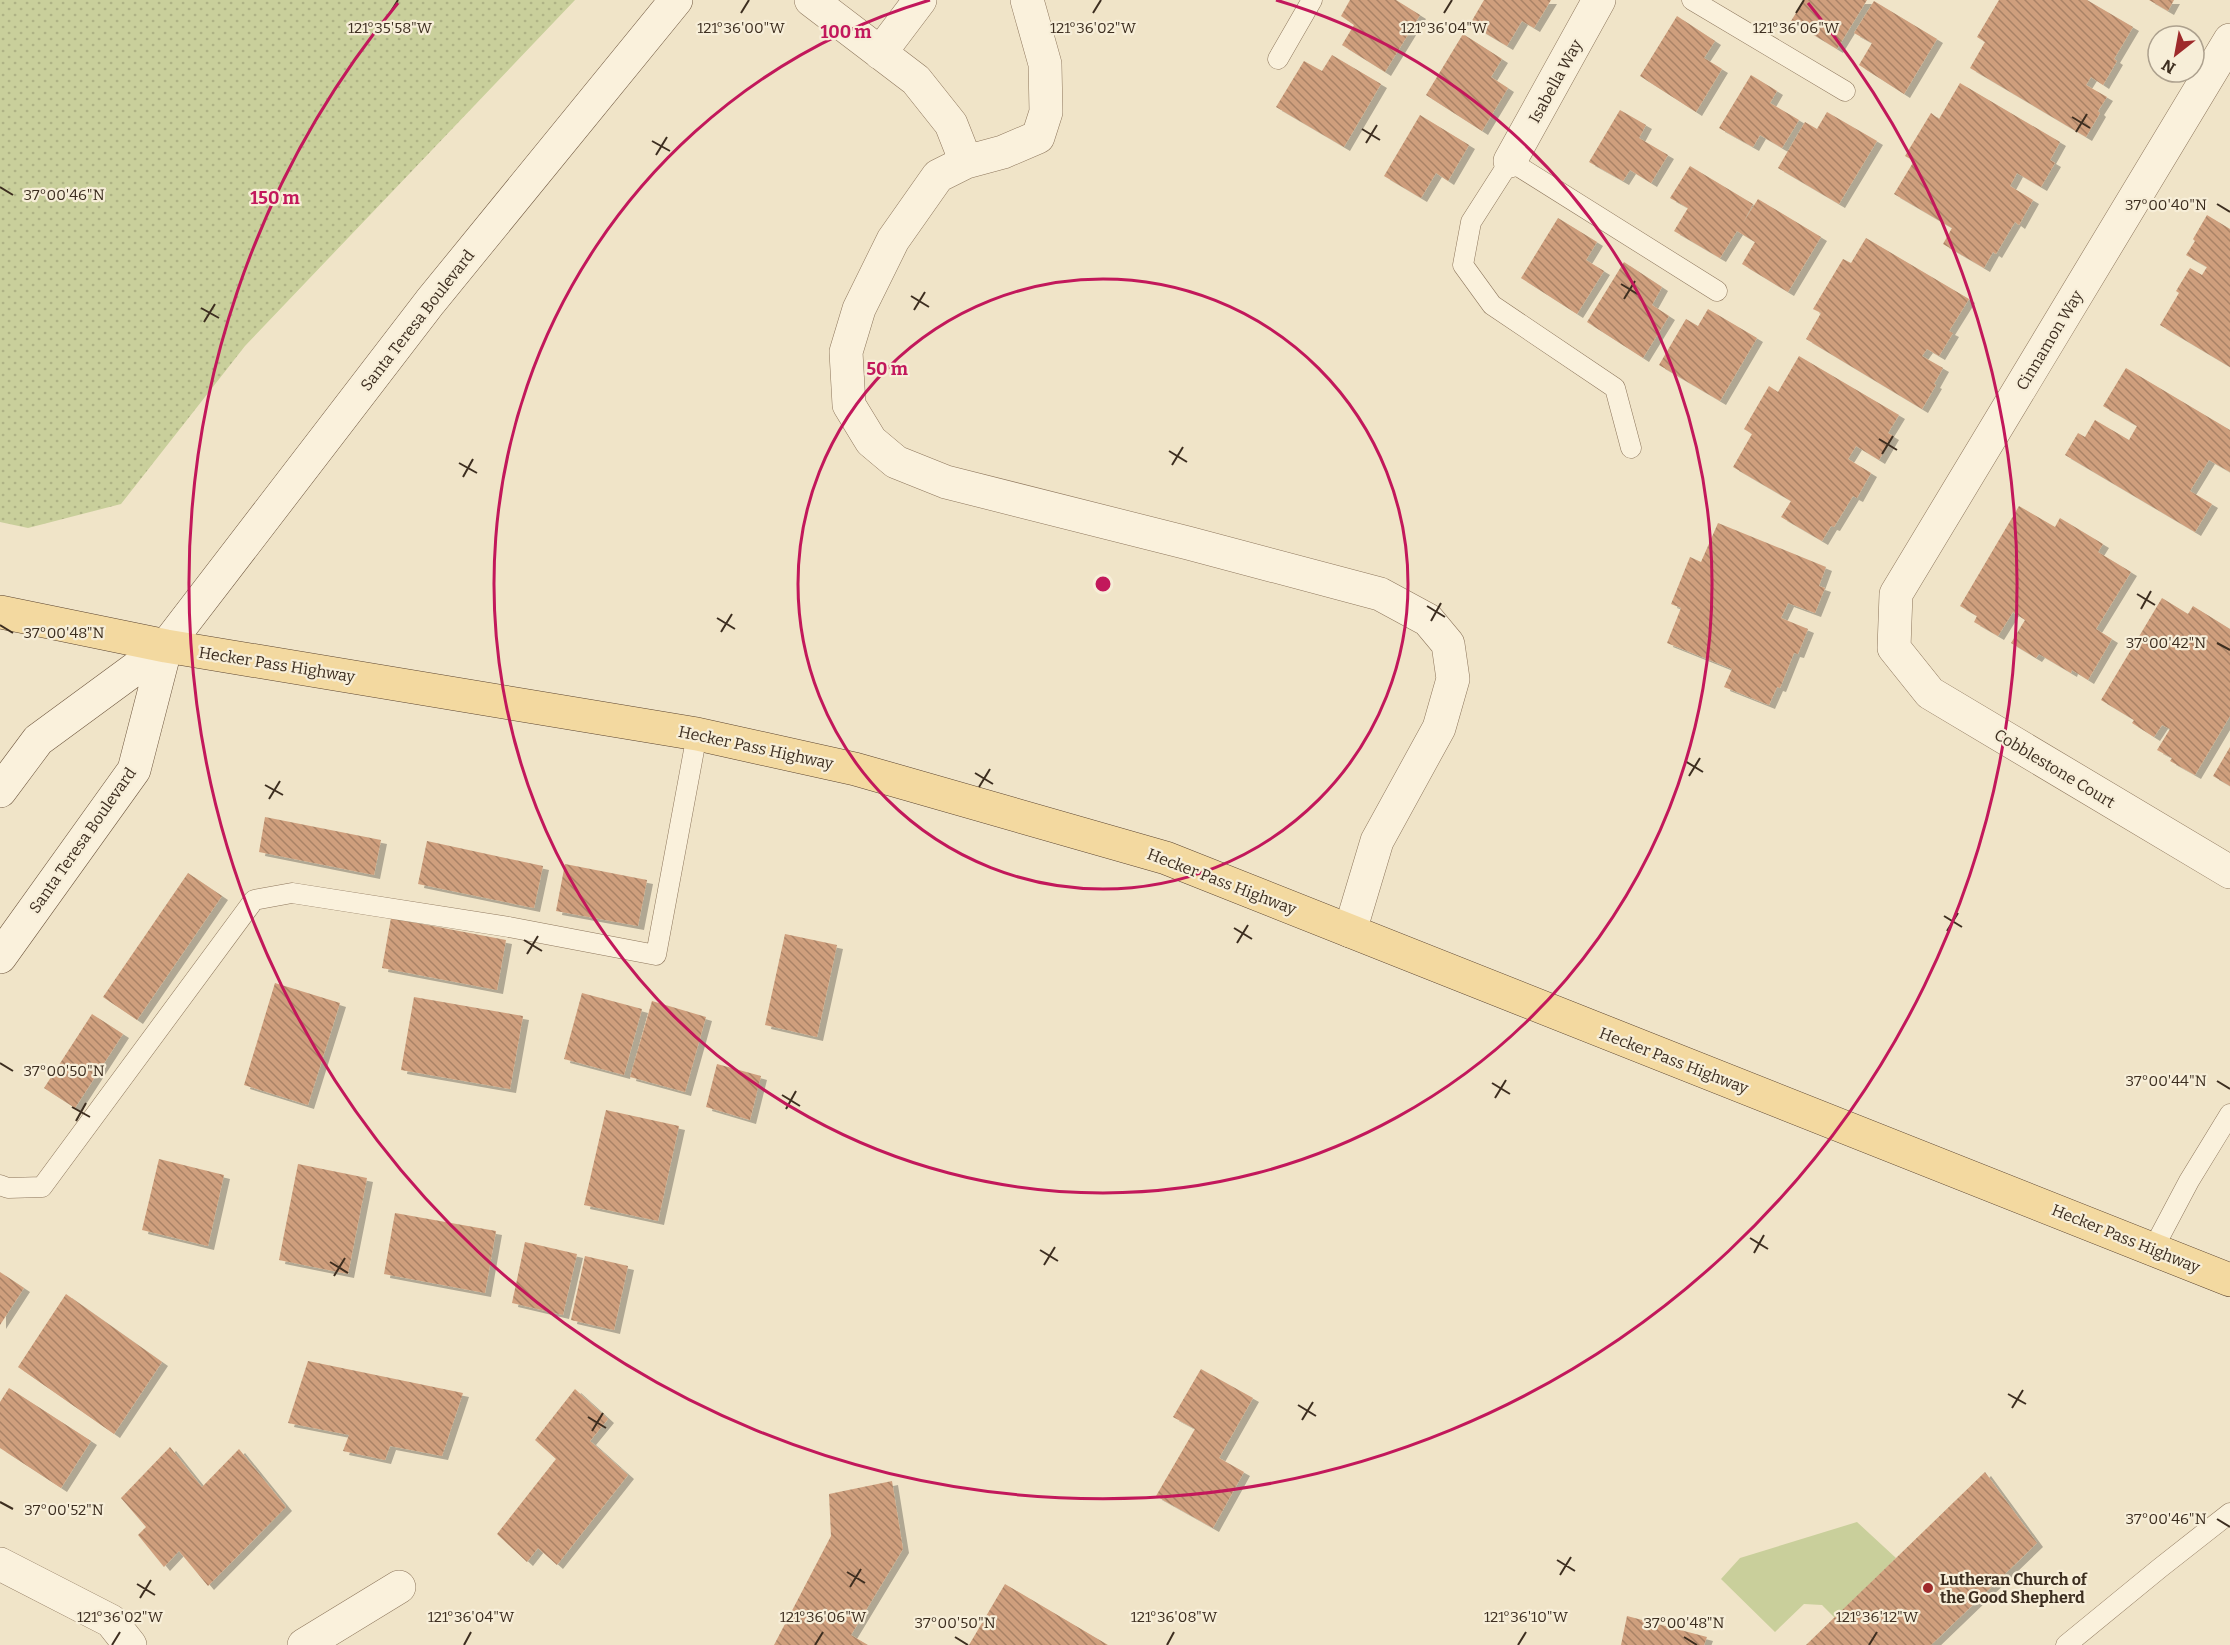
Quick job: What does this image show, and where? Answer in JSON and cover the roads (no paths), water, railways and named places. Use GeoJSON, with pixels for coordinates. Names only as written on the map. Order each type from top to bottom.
{"type":"FeatureCollection","features":[{"type":"Feature","properties":{"kind":"main road","name":"Hecker Pass Highway"},"geometry":{"type":"LineString","coordinates":[[0,612],[166,646],[697,734],[855,769],[1166,858],[2230,1280]]}},
{"type":"Feature","properties":{"kind":"street","name":"Santa Teresa Boulevard"},"geometry":{"type":"LineString","coordinates":[[0,791],[38,740],[166,646],[430,302],[676,0]]}},
{"type":"Feature","properties":{"kind":"street"},"geometry":{"type":"LineString","coordinates":[[811,0],[916,80],[951,124],[966,162]]}},
{"type":"Feature","properties":{"kind":"street"},"geometry":{"type":"LineString","coordinates":[[880,52],[920,0]]}},
{"type":"Feature","properties":{"kind":"street"},"geometry":{"type":"LineString","coordinates":[[1027,0],[1045,64],[1046,112],[1038,137],[1003,152],[966,162],[938,176],[893,240],[859,309],[846,352],[849,405],[871,441],[896,462],[946,482],[1380,594],[1428,620],[1448,644],[1453,679],[1439,728],[1377,842],[1350,931]]}},
{"type":"Feature","properties":{"kind":"street","name":"Isabella Way"},"geometry":{"type":"LineString","coordinates":[[1510,161],[1599,0]]}},
{"type":"Feature","properties":{"kind":"street","name":"Cinnamon Way"},"geometry":{"type":"LineString","coordinates":[[1894,648],[1896,594],[2230,40]]}},
{"type":"Feature","properties":{"kind":"street","name":"Santa Teresa Boulevard"},"geometry":{"type":"LineString","coordinates":[[0,957],[134,770],[166,646]]}},
{"type":"Feature","properties":{"kind":"street","name":"Cobblestone Court"},"geometry":{"type":"LineString","coordinates":[[1894,648],[1930,693],[2230,872]]}},
{"type":"Feature","properties":{"kind":"street"},"geometry":{"type":"LineString","coordinates":[[0,1564],[111,1621],[130,1645]]}},
{"type":"Feature","properties":{"kind":"street"},"geometry":{"type":"LineString","coordinates":[[304,1645],[399,1587]]}},
{"type":"Feature","properties":{"kind":"lane"},"geometry":{"type":"LineString","coordinates":[[1278,60],[1312,0]]}},
{"type":"Feature","properties":{"kind":"lane"},"geometry":{"type":"LineString","coordinates":[[1692,0],[1845,91]]}},
{"type":"Feature","properties":{"kind":"lane"},"geometry":{"type":"LineString","coordinates":[[1631,448],[1615,388],[1492,305],[1463,265],[1471,222],[1510,161],[1717,291]]}},
{"type":"Feature","properties":{"kind":"lane"},"geometry":{"type":"LineString","coordinates":[[0,1185],[8,1188],[42,1187],[254,900],[292,893],[509,927],[656,955],[697,734]]}},
{"type":"Feature","properties":{"kind":"lane"},"geometry":{"type":"LineString","coordinates":[[2153,1249],[2189,1181],[2230,1114]]}},
{"type":"Feature","properties":{"kind":"lane"},"geometry":{"type":"LineString","coordinates":[[2066,1645],[2230,1513]]}},
{"type":"Feature","properties":{"kind":"place","name":"Lutheran Church of the Good Shepherd"},"geometry":{"type":"Point","coordinates":[1928,1588]}}]}
